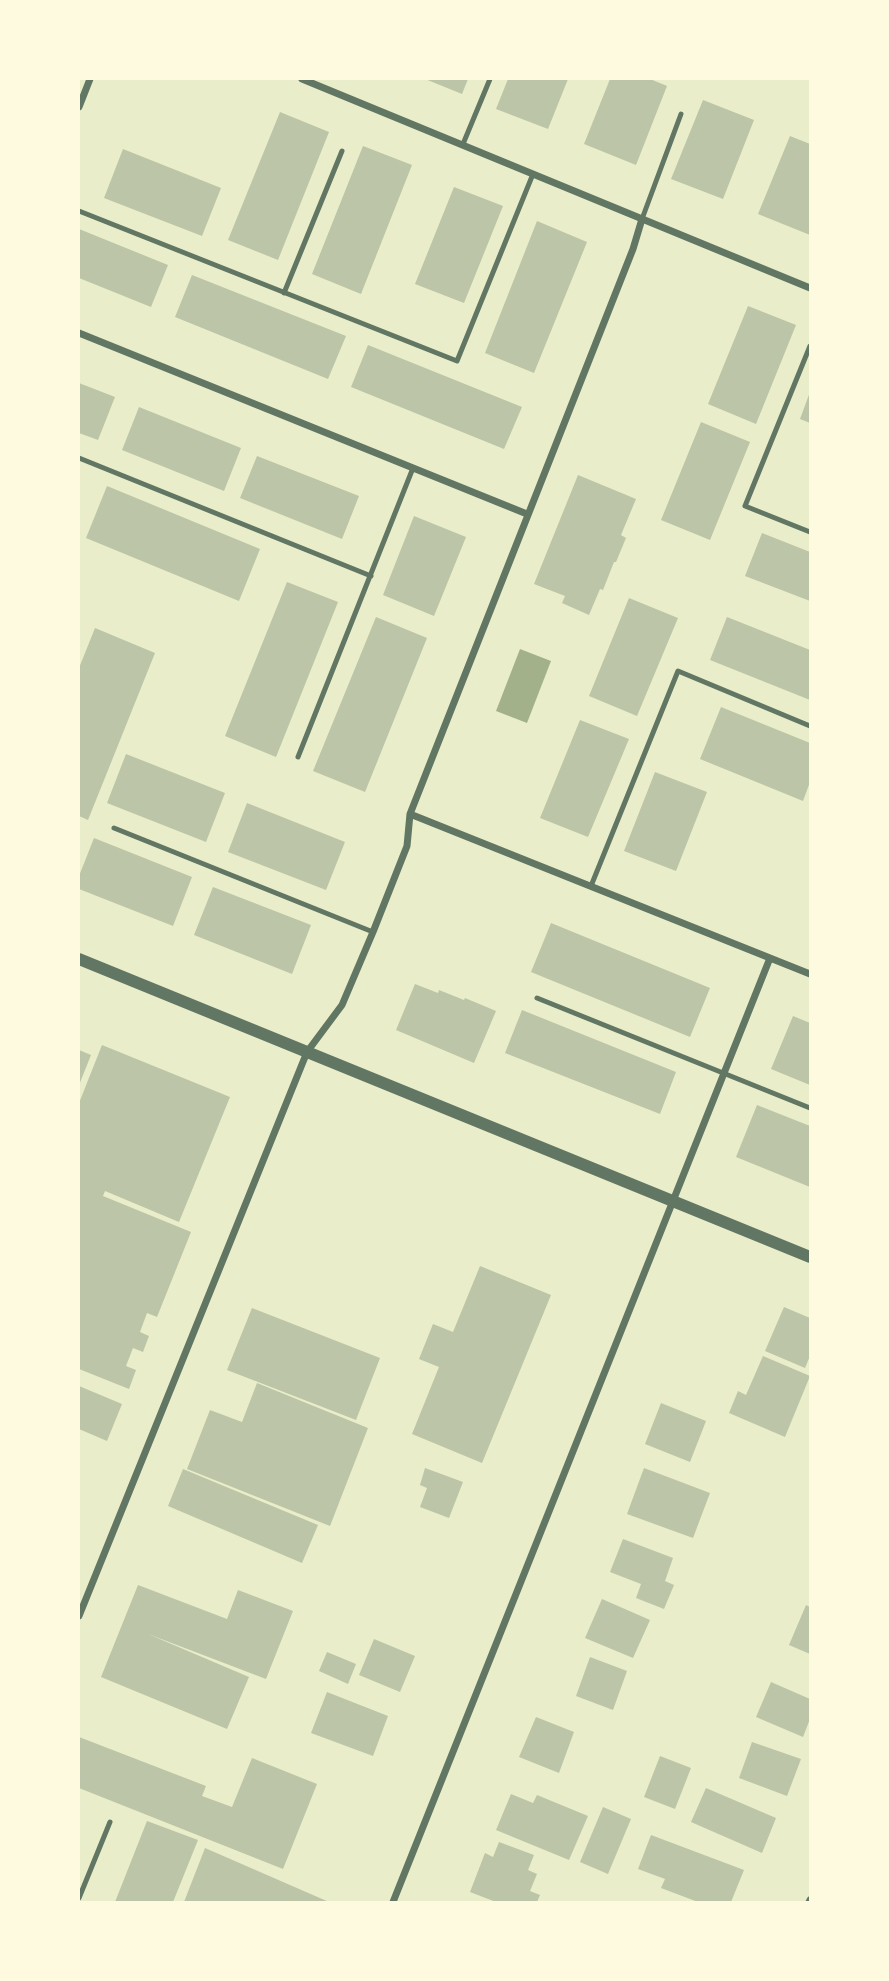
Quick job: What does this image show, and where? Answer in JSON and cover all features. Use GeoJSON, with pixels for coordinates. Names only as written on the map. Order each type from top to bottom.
{"type":"FeatureCollection","features":[{"type":"Feature","properties":{"kind":"street"},"geometry":{"type":"LineString","coordinates":[[79,107],[90,79]]}},
{"type":"Feature","properties":{"kind":"street"},"geometry":{"type":"LineString","coordinates":[[302,79],[810,287]]}},
{"type":"Feature","properties":{"kind":"street"},"geometry":{"type":"LineString","coordinates":[[79,1616],[307,1052],[342,1005],[373,932],[407,846],[410,814],[634,249],[642,219]]}},
{"type":"Feature","properties":{"kind":"street"},"geometry":{"type":"LineString","coordinates":[[79,332],[527,514]]}},
{"type":"Feature","properties":{"kind":"street"},"geometry":{"type":"LineString","coordinates":[[410,814],[810,974]]}},
{"type":"Feature","properties":{"kind":"street"},"geometry":{"type":"LineString","coordinates":[[393,1902],[770,958]]}},
{"type":"Feature","properties":{"kind":"street"},"geometry":{"type":"LineString","coordinates":[[79,959],[810,1257]]}},
{"type":"Feature","properties":{"kind":"lane"},"geometry":{"type":"LineString","coordinates":[[463,144],[490,79]]}},
{"type":"Feature","properties":{"kind":"lane"},"geometry":{"type":"LineString","coordinates":[[642,219],[681,114]]}},
{"type":"Feature","properties":{"kind":"lane"},"geometry":{"type":"LineString","coordinates":[[284,293],[342,150]]}},
{"type":"Feature","properties":{"kind":"lane"},"geometry":{"type":"LineString","coordinates":[[79,211],[457,361],[533,174]]}},
{"type":"Feature","properties":{"kind":"lane"},"geometry":{"type":"LineString","coordinates":[[810,346],[745,506],[810,532]]}},
{"type":"Feature","properties":{"kind":"lane"},"geometry":{"type":"LineString","coordinates":[[79,458],[371,576]]}},
{"type":"Feature","properties":{"kind":"lane"},"geometry":{"type":"LineString","coordinates":[[298,757],[413,468]]}},
{"type":"Feature","properties":{"kind":"lane"},"geometry":{"type":"LineString","coordinates":[[591,886],[678,671],[810,726]]}},
{"type":"Feature","properties":{"kind":"lane"},"geometry":{"type":"LineString","coordinates":[[114,828],[373,932]]}},
{"type":"Feature","properties":{"kind":"lane"},"geometry":{"type":"LineString","coordinates":[[537,998],[810,1108]]}},
{"type":"Feature","properties":{"kind":"lane"},"geometry":{"type":"LineString","coordinates":[[79,1898],[110,1822]]}},
{"type":"Feature","properties":{"kind":"shaded area"},"geometry":{"type":"Polygon","coordinates":[[[520,649],[551,661],[527,723],[496,711],[520,649]]]}},
{"type":"Feature","properties":{"kind":"building"},"geometry":{"type":"Polygon","coordinates":[[[425,79],[468,79],[462,94],[425,79]]]}},
{"type":"Feature","properties":{"kind":"building"},"geometry":{"type":"Polygon","coordinates":[[[508,79],[568,79],[548,129],[496,109],[508,79]]]}},
{"type":"Feature","properties":{"kind":"building"},"geometry":{"type":"Polygon","coordinates":[[[610,79],[650,79],[667,86],[636,165],[584,144],[610,79]]]}},
{"type":"Feature","properties":{"kind":"building"},"geometry":{"type":"Polygon","coordinates":[[[703,100],[754,120],[723,199],[671,179],[703,100]]]}},
{"type":"Feature","properties":{"kind":"building"},"geometry":{"type":"Polygon","coordinates":[[[280,112],[329,132],[278,260],[228,240],[280,112]]]}},
{"type":"Feature","properties":{"kind":"building"},"geometry":{"type":"Polygon","coordinates":[[[790,136],[810,144],[810,235],[758,214],[790,136]]]}},
{"type":"Feature","properties":{"kind":"building"},"geometry":{"type":"Polygon","coordinates":[[[363,146],[412,165],[361,294],[312,274],[363,146]]]}},
{"type":"Feature","properties":{"kind":"building"},"geometry":{"type":"Polygon","coordinates":[[[123,149],[221,188],[202,236],[104,198],[123,149]]]}},
{"type":"Feature","properties":{"kind":"building"},"geometry":{"type":"Polygon","coordinates":[[[454,187],[503,206],[464,303],[415,284],[454,187]]]}},
{"type":"Feature","properties":{"kind":"building"},"geometry":{"type":"Polygon","coordinates":[[[537,221],[587,242],[534,373],[485,353],[537,221]]]}},
{"type":"Feature","properties":{"kind":"building"},"geometry":{"type":"Polygon","coordinates":[[[79,229],[168,265],[151,307],[79,278],[79,229]]]}},
{"type":"Feature","properties":{"kind":"building"},"geometry":{"type":"Polygon","coordinates":[[[192,275],[346,336],[328,379],[175,317],[192,275]]]}},
{"type":"Feature","properties":{"kind":"building"},"geometry":{"type":"Polygon","coordinates":[[[748,306],[796,325],[756,424],[708,404],[748,306]]]}},
{"type":"Feature","properties":{"kind":"building"},"geometry":{"type":"Polygon","coordinates":[[[368,345],[522,407],[504,449],[351,387],[368,345]]]}},
{"type":"Feature","properties":{"kind":"building"},"geometry":{"type":"Polygon","coordinates":[[[79,383],[115,397],[98,440],[79,433],[79,383]]]}},
{"type":"Feature","properties":{"kind":"building"},"geometry":{"type":"Polygon","coordinates":[[[810,392],[810,423],[800,419],[810,392]]]}},
{"type":"Feature","properties":{"kind":"building"},"geometry":{"type":"Polygon","coordinates":[[[139,407],[241,448],[224,491],[122,450],[139,407]]]}},
{"type":"Feature","properties":{"kind":"building"},"geometry":{"type":"Polygon","coordinates":[[[701,422],[750,442],[710,540],[661,520],[701,422]]]}},
{"type":"Feature","properties":{"kind":"building"},"geometry":{"type":"Polygon","coordinates":[[[257,456],[359,496],[342,539],[240,498],[257,456]]]}},
{"type":"Feature","properties":{"kind":"building"},"geometry":{"type":"Polygon","coordinates":[[[578,475],[636,499],[621,535],[626,538],[589,615],[562,603],[565,596],[534,584],[578,475]]]}},
{"type":"Feature","properties":{"kind":"building"},"geometry":{"type":"Polygon","coordinates":[[[107,486],[260,549],[239,601],[86,538],[107,486]]]}},
{"type":"Feature","properties":{"kind":"building"},"geometry":{"type":"Polygon","coordinates":[[[414,516],[466,537],[434,616],[383,595],[414,516]]]}},
{"type":"Feature","properties":{"kind":"building"},"geometry":{"type":"Polygon","coordinates":[[[762,533],[810,552],[810,601],[745,576],[762,533]]]}},
{"type":"Feature","properties":{"kind":"building"},"geometry":{"type":"Polygon","coordinates":[[[287,582],[338,602],[276,757],[225,736],[287,582]]]}},
{"type":"Feature","properties":{"kind":"building"},"geometry":{"type":"Polygon","coordinates":[[[629,598],[678,618],[637,716],[589,696],[629,598]]]}},
{"type":"Feature","properties":{"kind":"building"},"geometry":{"type":"Polygon","coordinates":[[[376,617],[427,638],[365,792],[313,771],[376,617]]]}},
{"type":"Feature","properties":{"kind":"building"},"geometry":{"type":"Polygon","coordinates":[[[727,617],[810,650],[810,700],[710,660],[727,617]]]}},
{"type":"Feature","properties":{"kind":"building"},"geometry":{"type":"Polygon","coordinates":[[[95,628],[155,653],[88,820],[79,816],[79,668],[95,628]]]}},
{"type":"Feature","properties":{"kind":"building"},"geometry":{"type":"Polygon","coordinates":[[[721,707],[810,743],[810,782],[803,801],[700,759],[721,707]]]}},
{"type":"Feature","properties":{"kind":"building"},"geometry":{"type":"Polygon","coordinates":[[[580,720],[629,739],[588,837],[540,818],[580,720]]]}},
{"type":"Feature","properties":{"kind":"building"},"geometry":{"type":"Polygon","coordinates":[[[126,754],[225,793],[206,842],[107,803],[126,754]]]}},
{"type":"Feature","properties":{"kind":"building"},"geometry":{"type":"Polygon","coordinates":[[[655,772],[707,792],[676,871],[624,851],[655,772]]]}},
{"type":"Feature","properties":{"kind":"building"},"geometry":{"type":"Polygon","coordinates":[[[247,803],[345,842],[326,890],[228,852],[247,803]]]}},
{"type":"Feature","properties":{"kind":"building"},"geometry":{"type":"Polygon","coordinates":[[[94,838],[192,877],[173,926],[79,889],[79,876],[94,838]]]}},
{"type":"Feature","properties":{"kind":"building"},"geometry":{"type":"Polygon","coordinates":[[[213,887],[311,925],[292,974],[194,935],[213,887]]]}},
{"type":"Feature","properties":{"kind":"building"},"geometry":{"type":"Polygon","coordinates":[[[551,923],[710,988],[690,1037],[531,972],[551,923]]]}},
{"type":"Feature","properties":{"kind":"building"},"geometry":{"type":"Polygon","coordinates":[[[415,984],[438,993],[439,990],[464,1000],[465,998],[496,1011],[474,1063],[396,1030],[415,984]]]}},
{"type":"Feature","properties":{"kind":"building"},"geometry":{"type":"Polygon","coordinates":[[[522,1010],[676,1072],[660,1114],[505,1053],[522,1010]]]}},
{"type":"Feature","properties":{"kind":"building"},"geometry":{"type":"Polygon","coordinates":[[[793,1016],[810,1023],[810,1085],[771,1069],[793,1016]]]}},
{"type":"Feature","properties":{"kind":"building"},"geometry":{"type":"Polygon","coordinates":[[[102,1045],[230,1097],[179,1222],[105,1191],[103,1196],[191,1232],[157,1317],[147,1313],[140,1332],[149,1336],[143,1352],[133,1348],[126,1366],[136,1370],[129,1389],[79,1369],[79,1103],[102,1045]]]}},
{"type":"Feature","properties":{"kind":"building"},"geometry":{"type":"Polygon","coordinates":[[[79,1050],[91,1055],[79,1085],[79,1050]]]}},
{"type":"Feature","properties":{"kind":"building"},"geometry":{"type":"Polygon","coordinates":[[[757,1105],[810,1126],[810,1187],[736,1157],[757,1105]]]}},
{"type":"Feature","properties":{"kind":"building"},"geometry":{"type":"Polygon","coordinates":[[[480,1266],[551,1295],[482,1463],[412,1434],[439,1367],[419,1359],[433,1324],[453,1332],[480,1266]]]}},
{"type":"Feature","properties":{"kind":"building"},"geometry":{"type":"Polygon","coordinates":[[[784,1307],[810,1318],[810,1356],[805,1368],[765,1351],[784,1307]]]}},
{"type":"Feature","properties":{"kind":"building"},"geometry":{"type":"Polygon","coordinates":[[[252,1308],[380,1358],[356,1420],[227,1370],[252,1308]]]}},
{"type":"Feature","properties":{"kind":"building"},"geometry":{"type":"Polygon","coordinates":[[[763,1356],[810,1376],[785,1437],[729,1413],[738,1391],[746,1395],[763,1356]]]}},
{"type":"Feature","properties":{"kind":"building"},"geometry":{"type":"Polygon","coordinates":[[[257,1383],[368,1428],[330,1526],[187,1469],[210,1410],[242,1422],[257,1383]]]}},
{"type":"Feature","properties":{"kind":"building"},"geometry":{"type":"Polygon","coordinates":[[[79,1386],[122,1404],[107,1441],[79,1429],[79,1386]]]}},
{"type":"Feature","properties":{"kind":"building"},"geometry":{"type":"Polygon","coordinates":[[[661,1403],[706,1421],[690,1462],[645,1444],[661,1403]]]}},
{"type":"Feature","properties":{"kind":"building"},"geometry":{"type":"Polygon","coordinates":[[[425,1468],[463,1482],[449,1518],[420,1507],[427,1488],[420,1485],[425,1468]]]}},
{"type":"Feature","properties":{"kind":"building"},"geometry":{"type":"Polygon","coordinates":[[[644,1468],[710,1493],[693,1538],[627,1514],[644,1468]]]}},
{"type":"Feature","properties":{"kind":"building"},"geometry":{"type":"Polygon","coordinates":[[[183,1469],[318,1525],[302,1563],[168,1506],[183,1469]]]}},
{"type":"Feature","properties":{"kind":"building"},"geometry":{"type":"Polygon","coordinates":[[[623,1539],[673,1558],[665,1581],[674,1585],[664,1609],[636,1598],[641,1584],[610,1572],[623,1539]]]}},
{"type":"Feature","properties":{"kind":"building"},"geometry":{"type":"Polygon","coordinates":[[[138,1585],[227,1619],[238,1590],[293,1611],[266,1679],[148,1634],[249,1677],[227,1729],[101,1677],[138,1585]]]}},
{"type":"Feature","properties":{"kind":"building"},"geometry":{"type":"Polygon","coordinates":[[[602,1599],[650,1620],[633,1658],[585,1638],[602,1599]]]}},
{"type":"Feature","properties":{"kind":"building"},"geometry":{"type":"Polygon","coordinates":[[[806,1605],[810,1607],[810,1654],[789,1645],[806,1605]]]}},
{"type":"Feature","properties":{"kind":"building"},"geometry":{"type":"Polygon","coordinates":[[[374,1639],[415,1656],[400,1692],[359,1675],[374,1639]]]}},
{"type":"Feature","properties":{"kind":"building"},"geometry":{"type":"Polygon","coordinates":[[[327,1652],[356,1664],[348,1684],[319,1671],[327,1652]]]}},
{"type":"Feature","properties":{"kind":"building"},"geometry":{"type":"Polygon","coordinates":[[[590,1657],[627,1671],[613,1710],[576,1696],[590,1657]]]}},
{"type":"Feature","properties":{"kind":"building"},"geometry":{"type":"Polygon","coordinates":[[[771,1682],[810,1699],[810,1719],[803,1737],[756,1717],[771,1682]]]}},
{"type":"Feature","properties":{"kind":"building"},"geometry":{"type":"Polygon","coordinates":[[[327,1692],[388,1716],[373,1756],[311,1733],[327,1692]]]}},
{"type":"Feature","properties":{"kind":"building"},"geometry":{"type":"Polygon","coordinates":[[[536,1717],[574,1732],[559,1773],[519,1757],[536,1717]]]}},
{"type":"Feature","properties":{"kind":"building"},"geometry":{"type":"Polygon","coordinates":[[[79,1737],[206,1786],[202,1796],[232,1807],[252,1758],[317,1784],[283,1869],[79,1788],[79,1737]]]}},
{"type":"Feature","properties":{"kind":"building"},"geometry":{"type":"Polygon","coordinates":[[[752,1742],[801,1759],[787,1796],[739,1778],[752,1742]]]}},
{"type":"Feature","properties":{"kind":"building"},"geometry":{"type":"Polygon","coordinates":[[[660,1756],[691,1768],[675,1809],[644,1797],[660,1756]]]}},
{"type":"Feature","properties":{"kind":"building"},"geometry":{"type":"Polygon","coordinates":[[[706,1788],[776,1818],[762,1853],[691,1822],[706,1788]]]}},
{"type":"Feature","properties":{"kind":"building"},"geometry":{"type":"Polygon","coordinates":[[[511,1794],[533,1803],[537,1795],[588,1816],[569,1860],[496,1830],[511,1794]]]}},
{"type":"Feature","properties":{"kind":"building"},"geometry":{"type":"Polygon","coordinates":[[[603,1807],[631,1819],[608,1874],[580,1862],[603,1807]]]}},
{"type":"Feature","properties":{"kind":"building"},"geometry":{"type":"Polygon","coordinates":[[[147,1821],[198,1840],[173,1902],[115,1902],[147,1821]]]}},
{"type":"Feature","properties":{"kind":"building"},"geometry":{"type":"Polygon","coordinates":[[[651,1835],[744,1870],[731,1902],[698,1902],[661,1888],[665,1879],[638,1869],[651,1835]]]}},
{"type":"Feature","properties":{"kind":"building"},"geometry":{"type":"Polygon","coordinates":[[[499,1842],[534,1855],[528,1870],[537,1874],[530,1891],[540,1895],[537,1902],[496,1902],[470,1892],[485,1853],[493,1857],[499,1842]]]}},
{"type":"Feature","properties":{"kind":"building"},"geometry":{"type":"Polygon","coordinates":[[[205,1848],[329,1902],[184,1902],[205,1848]]]}}]}
